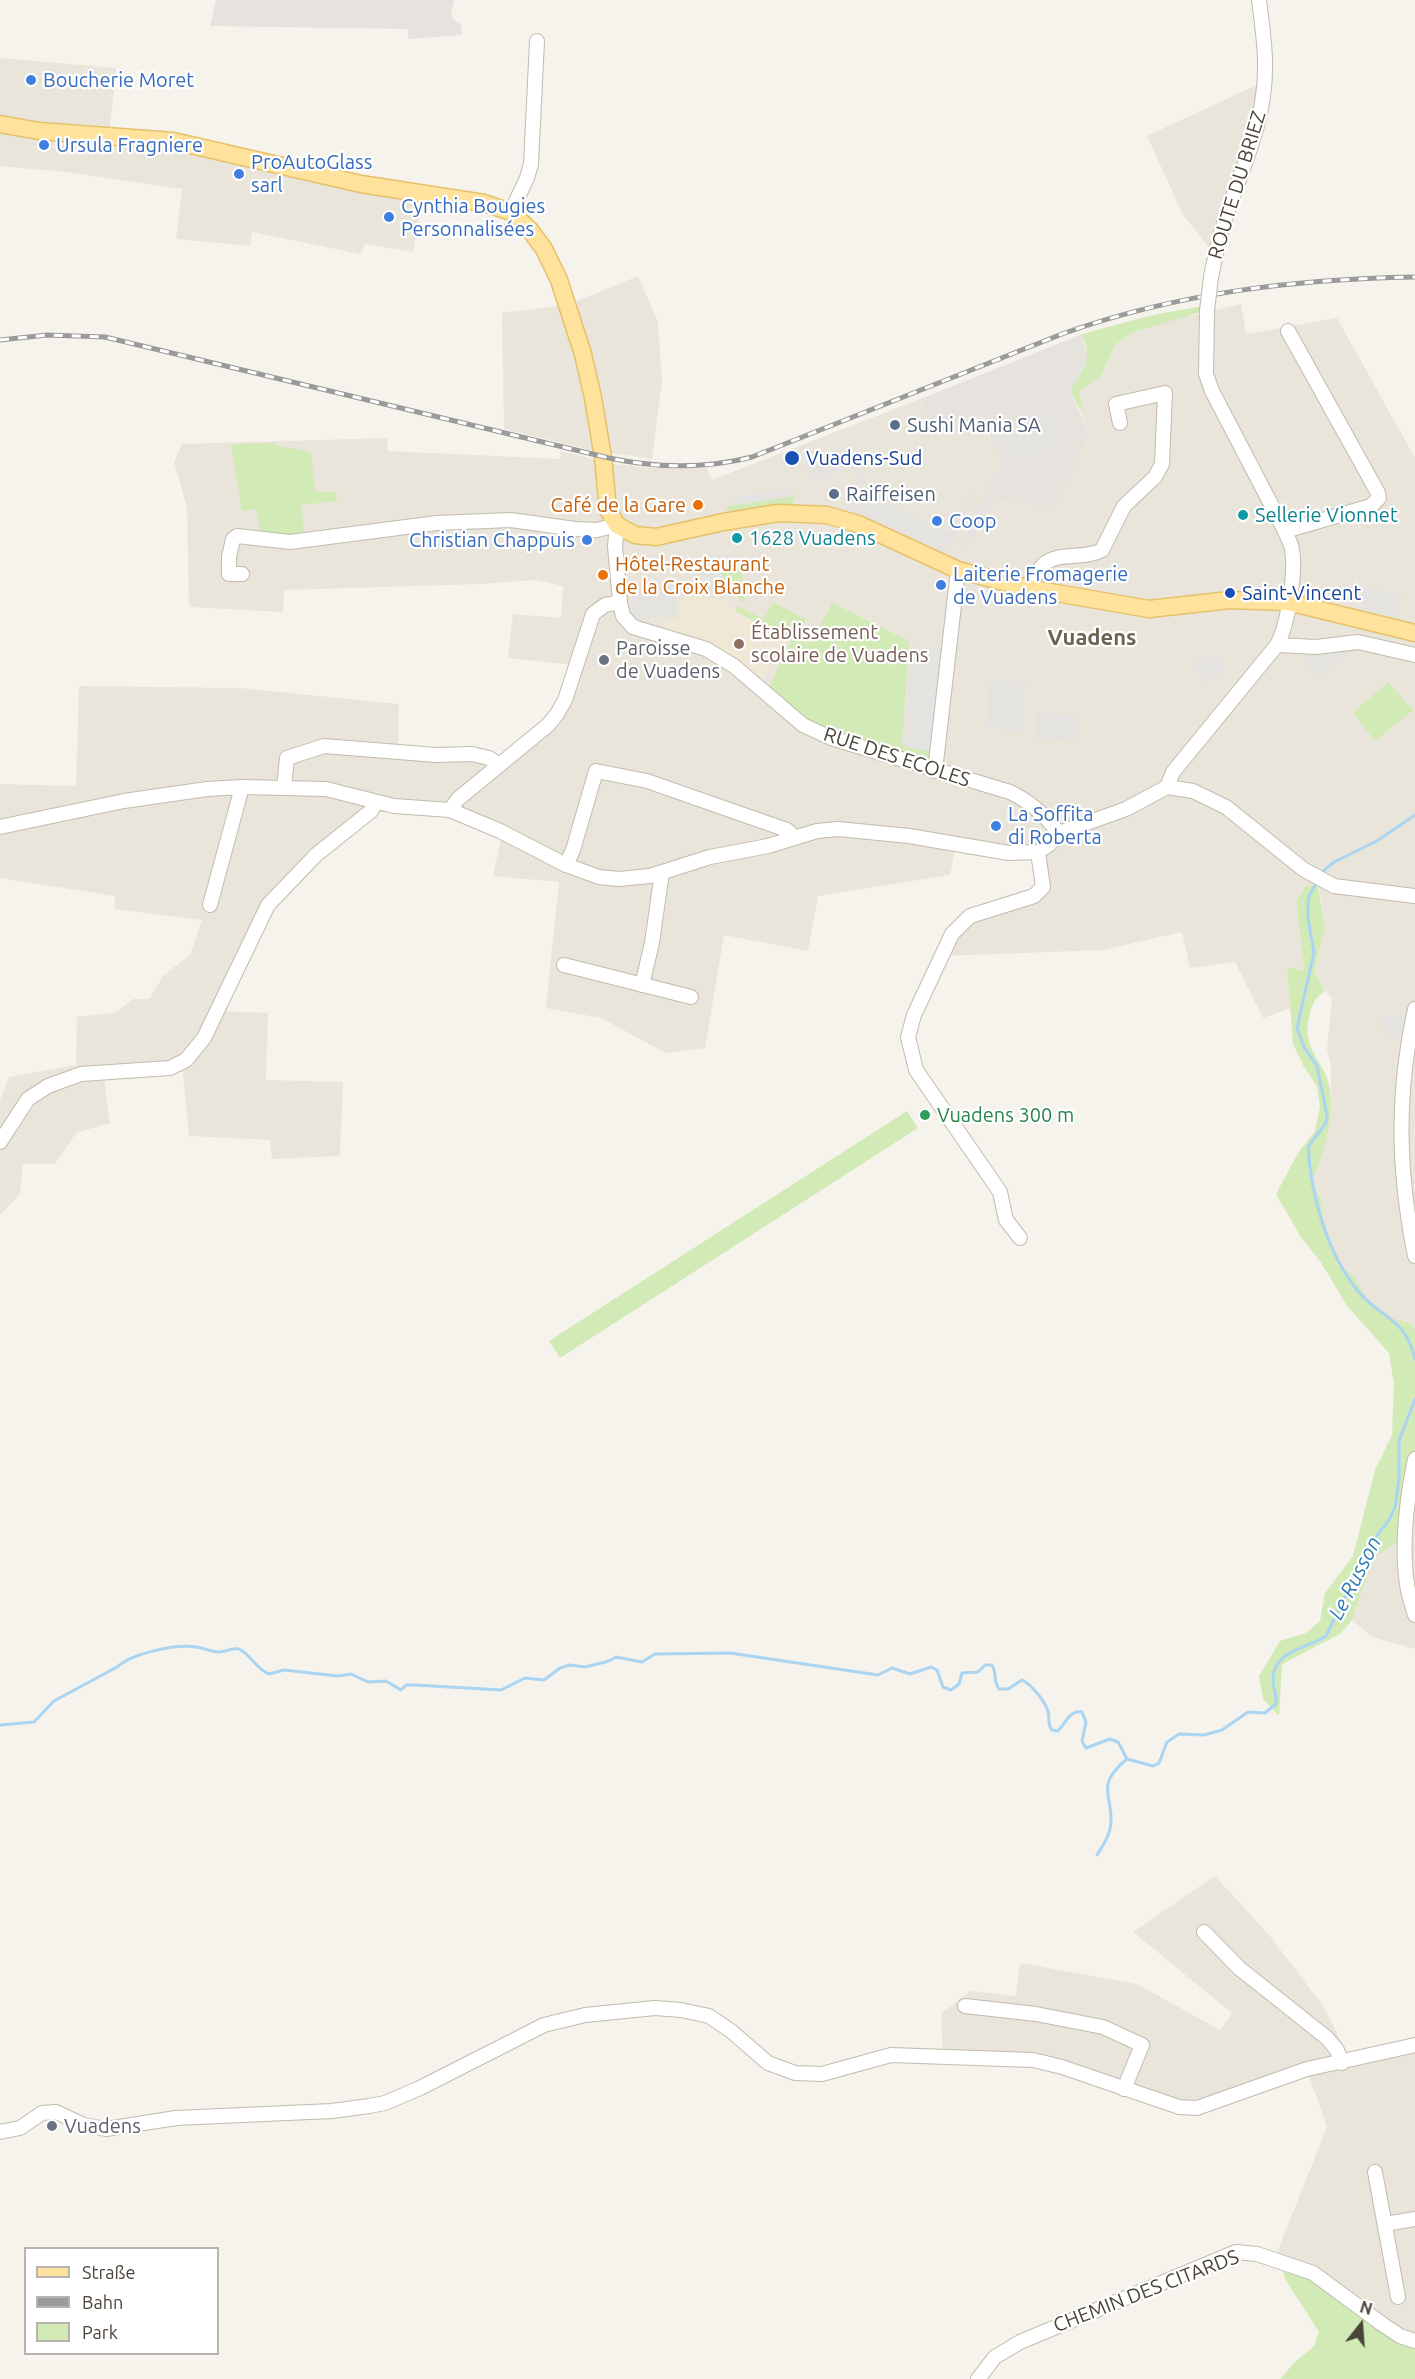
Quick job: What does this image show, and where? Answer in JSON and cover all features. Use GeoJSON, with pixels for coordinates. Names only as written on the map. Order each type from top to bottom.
{"type":"FeatureCollection","features":[{"type":"Feature","properties":{"kind":"main road"},"geometry":{"type":"LineString","coordinates":[[0,124],[39,131],[173,141],[361,184],[484,202],[511,212],[530,230],[544,249],[559,280],[583,354],[593,398],[603,457],[608,510],[617,525],[635,535],[656,537],[760,515],[789,512],[827,515],[865,527],[958,570],[1027,588],[1149,609],[1230,600],[1288,602],[1415,633]]}},
{"type":"Feature","properties":{"kind":"street","name":"ROUTE DU BRIEZ"},"geometry":{"type":"LineString","coordinates":[[1167,787],[1173,772],[1228,707],[1276,645],[1284,631],[1293,563],[1292,546],[1212,392],[1206,374],[1210,277],[1224,223],[1255,135],[1264,95],[1265,57],[1259,0]]}},
{"type":"Feature","properties":{"kind":"street"},"geometry":{"type":"LineString","coordinates":[[511,212],[531,164],[537,41]]}},
{"type":"Feature","properties":{"kind":"street"},"geometry":{"type":"LineString","coordinates":[[1285,531],[1371,506],[1379,498],[1288,331]]}},
{"type":"Feature","properties":{"kind":"street"},"geometry":{"type":"LineString","coordinates":[[1027,588],[1042,567],[1050,561],[1064,557],[1087,556],[1102,550],[1124,506],[1158,473],[1162,464],[1165,393],[1116,404],[1120,423]]}},
{"type":"Feature","properties":{"kind":"street"},"geometry":{"type":"LineString","coordinates":[[242,574],[229,574],[229,557],[233,538],[237,536],[290,542],[437,523],[511,520],[575,530],[597,530],[617,525],[615,546],[620,602],[605,605],[592,614],[565,700],[557,714],[548,725],[458,799],[450,810]]}},
{"type":"Feature","properties":{"kind":"street"},"geometry":{"type":"LineString","coordinates":[[936,771],[958,570]]}},
{"type":"Feature","properties":{"kind":"street","name":"RUE DES ECOLES"},"geometry":{"type":"LineString","coordinates":[[620,602],[623,616],[633,627],[706,649],[734,666],[803,725],[831,738],[1010,792],[1028,800],[1046,816],[1059,833]]}},
{"type":"Feature","properties":{"kind":"street"},"geometry":{"type":"LineString","coordinates":[[1276,645],[1316,647],[1359,642],[1415,655]]}},
{"type":"Feature","properties":{"kind":"street"},"geometry":{"type":"LineString","coordinates":[[284,787],[287,758],[324,746],[436,755],[472,754],[489,758],[499,765]]}},
{"type":"Feature","properties":{"kind":"street"},"geometry":{"type":"LineString","coordinates":[[566,865],[573,850],[596,771],[647,781],[787,830],[795,838]]}},
{"type":"Feature","properties":{"kind":"street"},"geometry":{"type":"LineString","coordinates":[[0,827],[134,799],[242,787],[326,789],[354,794],[394,806],[450,810],[500,831],[587,874],[607,879],[633,879],[694,861],[768,846],[817,831],[838,829],[862,830],[1009,853],[1038,852],[1050,844],[1059,833],[1126,809],[1167,787],[1193,791],[1226,807],[1319,878],[1350,889],[1415,896]]}},
{"type":"Feature","properties":{"kind":"street"},"geometry":{"type":"LineString","coordinates":[[210,905],[242,787]]}},
{"type":"Feature","properties":{"kind":"street"},"geometry":{"type":"LineString","coordinates":[[0,1142],[28,1099],[48,1086],[81,1074],[170,1068],[186,1060],[204,1038],[268,905],[316,855],[371,811],[376,802]]}},
{"type":"Feature","properties":{"kind":"street"},"geometry":{"type":"LineString","coordinates":[[1020,1238],[1006,1220],[1000,1192],[916,1070],[908,1037],[914,1015],[952,934],[970,916],[1034,896],[1043,887],[1038,852]]}},
{"type":"Feature","properties":{"kind":"street"},"geometry":{"type":"LineString","coordinates":[[642,985],[652,943],[662,872]]}},
{"type":"Feature","properties":{"kind":"street"},"geometry":{"type":"LineString","coordinates":[[564,965],[691,997]]}},
{"type":"Feature","properties":{"kind":"street"},"geometry":{"type":"LineString","coordinates":[[1415,1009],[1406,1051],[1400,1155],[1415,1256]]}},
{"type":"Feature","properties":{"kind":"street"},"geometry":{"type":"LineString","coordinates":[[1415,1459],[1405,1546],[1407,1583],[1415,1615]]}},
{"type":"Feature","properties":{"kind":"street"},"geometry":{"type":"LineString","coordinates":[[1204,1932],[1239,1968],[1328,2038],[1337,2050],[1342,2063]]}},
{"type":"Feature","properties":{"kind":"street"},"geometry":{"type":"LineString","coordinates":[[964,2006],[1036,2014],[1103,2027],[1142,2045],[1124,2090]]}},
{"type":"Feature","properties":{"kind":"street"},"geometry":{"type":"LineString","coordinates":[[0,2132],[20,2128],[42,2113],[56,2112],[84,2125],[106,2129],[176,2118],[332,2111],[385,2103],[420,2088],[544,2025],[585,2015],[655,2008],[681,2010],[709,2016],[731,2031],[768,2063],[795,2073],[822,2073],[891,2055],[1033,2060],[1062,2067],[1179,2107],[1197,2108],[1308,2069],[1415,2045]]}},
{"type":"Feature","properties":{"kind":"street"},"geometry":{"type":"LineString","coordinates":[[1375,2172],[1398,2297]]}},
{"type":"Feature","properties":{"kind":"street"},"geometry":{"type":"LineString","coordinates":[[1385,2224],[1415,2219]]}},
{"type":"Feature","properties":{"kind":"street","name":"CHEMIN DES CITARDS"},"geometry":{"type":"LineString","coordinates":[[978,2379],[995,2358],[1020,2342],[1236,2252],[1257,2254],[1313,2273],[1382,2324],[1400,2336],[1415,2341]]}},
{"type":"Feature","properties":{"kind":"shaded area"},"geometry":{"type":"Polygon","coordinates":[[[216,0],[454,0],[451,15],[456,22],[461,24],[462,35],[408,39],[408,29],[210,26],[216,0]]]}},
{"type":"Feature","properties":{"kind":"shaded area"},"geometry":{"type":"Polygon","coordinates":[[[0,58],[116,68],[109,135],[230,153],[424,194],[413,252],[366,244],[360,254],[252,232],[250,246],[176,239],[182,189],[66,172],[0,166],[0,58]]]}},
{"type":"Feature","properties":{"kind":"shaded area"},"geometry":{"type":"Polygon","coordinates":[[[1265,81],[1215,255],[1183,215],[1147,136],[1265,81]]]}},
{"type":"Feature","properties":{"kind":"shaded area"},"geometry":{"type":"Polygon","coordinates":[[[638,276],[658,322],[662,381],[652,459],[591,450],[504,429],[502,313],[568,305],[638,276]]]}},
{"type":"Feature","properties":{"kind":"shaded area"},"geometry":{"type":"Polygon","coordinates":[[[1241,304],[1246,334],[1337,318],[1415,458],[1415,1033],[1412,1046],[1415,1047],[1415,1330],[1410,1323],[1390,1318],[1369,1302],[1354,1277],[1338,1264],[1324,1229],[1322,1201],[1312,1181],[1328,1134],[1331,1109],[1331,1067],[1327,1050],[1332,997],[1325,991],[1314,972],[1325,928],[1319,886],[1296,901],[1304,972],[1287,968],[1291,1008],[1263,1018],[1235,962],[1190,968],[1182,932],[1103,950],[942,956],[970,916],[1043,887],[1038,852],[956,844],[950,875],[818,896],[808,951],[724,935],[705,1048],[666,1053],[601,1018],[546,1008],[559,882],[493,876],[501,838],[446,816],[371,811],[268,905],[217,1011],[268,1013],[266,1080],[343,1082],[340,1156],[272,1159],[270,1140],[189,1136],[183,1073],[179,1065],[103,1072],[110,1123],[76,1133],[55,1164],[23,1164],[20,1194],[0,1215],[0,1100],[9,1077],[76,1065],[77,1017],[115,1013],[133,999],[149,999],[164,975],[190,955],[202,920],[115,909],[115,896],[0,878],[0,784],[76,786],[79,686],[240,688],[399,704],[398,752],[436,755],[499,765],[548,725],[576,665],[508,658],[513,614],[561,618],[563,586],[535,580],[480,584],[284,590],[283,612],[189,607],[187,507],[174,462],[182,444],[387,438],[388,451],[561,459],[560,451],[614,464],[653,468],[707,468],[712,480],[920,399],[933,431],[981,413],[1001,461],[1088,432],[1080,410],[1082,407],[1078,391],[1101,376],[1115,345],[1134,332],[1163,322],[1241,304]]]}},
{"type":"Feature","properties":{"kind":"shaded area"},"geometry":{"type":"Polygon","coordinates":[[[1082,334],[1087,354],[1087,366],[1070,390],[1088,432],[1068,483],[1052,508],[995,498],[1001,461],[981,413],[933,431],[920,399],[1082,334]]]}},
{"type":"Feature","properties":{"kind":"shaded area"},"geometry":{"type":"Polygon","coordinates":[[[1052,412],[1066,440],[1062,442],[1063,444],[1036,456],[1035,454],[1009,464],[1001,443],[994,446],[991,438],[1052,412]]]}},
{"type":"Feature","properties":{"kind":"shaded area"},"geometry":{"type":"Polygon","coordinates":[[[838,447],[840,453],[851,449],[868,486],[860,484],[851,465],[816,481],[809,475],[805,462],[838,447]]]}},
{"type":"Feature","properties":{"kind":"shaded area"},"geometry":{"type":"Polygon","coordinates":[[[996,472],[1004,476],[966,553],[959,550],[996,472]]]}},
{"type":"Feature","properties":{"kind":"shaded area"},"geometry":{"type":"Polygon","coordinates":[[[793,488],[794,496],[732,505],[731,498],[793,488]]]}},
{"type":"Feature","properties":{"kind":"shaded area"},"geometry":{"type":"Polygon","coordinates":[[[977,490],[978,493],[967,498],[972,501],[953,542],[947,550],[937,554],[867,518],[847,511],[850,500],[865,500],[868,494],[949,533],[968,493],[977,490]]]}},
{"type":"Feature","properties":{"kind":"shaded area"},"geometry":{"type":"Polygon","coordinates":[[[740,553],[740,561],[720,564],[725,587],[723,593],[684,588],[685,581],[689,581],[710,557],[740,553]]]}},
{"type":"Feature","properties":{"kind":"shaded area"},"geometry":{"type":"Polygon","coordinates":[[[668,579],[669,588],[677,590],[674,617],[663,616],[634,620],[630,584],[668,579]]]}},
{"type":"Feature","properties":{"kind":"shaded area"},"geometry":{"type":"Polygon","coordinates":[[[1359,586],[1402,595],[1398,619],[1366,611],[1359,586]]]}},
{"type":"Feature","properties":{"kind":"shaded area","name":"Établissement scolaire de Vuadens"},"geometry":{"type":"Polygon","coordinates":[[[683,594],[724,600],[735,611],[787,638],[758,685],[706,649],[662,629],[667,618],[679,619],[683,594]]]}},
{"type":"Feature","properties":{"kind":"shaded area"},"geometry":{"type":"Polygon","coordinates":[[[912,646],[945,649],[934,752],[902,746],[912,646]]]}},
{"type":"Feature","properties":{"kind":"shaded area"},"geometry":{"type":"Polygon","coordinates":[[[1344,646],[1350,654],[1319,678],[1303,657],[1312,650],[1344,646]]]}},
{"type":"Feature","properties":{"kind":"shaded area"},"geometry":{"type":"Polygon","coordinates":[[[1221,656],[1226,669],[1206,683],[1194,668],[1192,660],[1221,656]]]}},
{"type":"Feature","properties":{"kind":"shaded area"},"geometry":{"type":"Polygon","coordinates":[[[990,679],[1028,682],[1024,694],[1024,731],[986,728],[990,679]]]}},
{"type":"Feature","properties":{"kind":"shaded area"},"geometry":{"type":"Polygon","coordinates":[[[1036,712],[1079,716],[1080,742],[1035,738],[1036,712]]]}},
{"type":"Feature","properties":{"kind":"shaded area"},"geometry":{"type":"Polygon","coordinates":[[[1382,1015],[1410,1015],[1405,1037],[1383,1037],[1382,1015]]]}},
{"type":"Feature","properties":{"kind":"shaded area"},"geometry":{"type":"Polygon","coordinates":[[[1415,1457],[1415,1649],[1372,1637],[1352,1620],[1374,1557],[1400,1540],[1415,1457]]]}},
{"type":"Feature","properties":{"kind":"shaded area"},"geometry":{"type":"Polygon","coordinates":[[[1215,1876],[1270,1936],[1323,2006],[1351,2060],[1415,2045],[1415,2341],[1274,2260],[1327,2127],[1307,2070],[1197,2108],[1062,2067],[943,2056],[941,2014],[970,1991],[1016,1996],[1020,1963],[1137,1984],[1220,2030],[1232,2013],[1133,1932],[1215,1876]]]}},
{"type":"Feature","properties":{"kind":"green space"},"geometry":{"type":"Polygon","coordinates":[[[1202,306],[1201,312],[1134,332],[1115,345],[1101,376],[1079,391],[1082,407],[1080,410],[1070,390],[1083,370],[1087,358],[1082,334],[1153,315],[1202,306]]]}},
{"type":"Feature","properties":{"kind":"green space"},"geometry":{"type":"Polygon","coordinates":[[[272,443],[311,452],[315,492],[336,492],[337,501],[301,505],[305,537],[261,536],[256,509],[242,511],[231,444],[272,443]]]}},
{"type":"Feature","properties":{"kind":"green space"},"geometry":{"type":"Polygon","coordinates":[[[796,496],[792,504],[727,510],[728,506],[796,496]]]}},
{"type":"Feature","properties":{"kind":"green space"},"geometry":{"type":"Polygon","coordinates":[[[740,561],[745,603],[725,587],[720,564],[740,561]]]}},
{"type":"Feature","properties":{"kind":"green space"},"geometry":{"type":"Polygon","coordinates":[[[773,602],[806,619],[798,636],[811,643],[832,603],[909,641],[902,746],[934,752],[931,765],[815,727],[767,690],[792,640],[735,611],[738,606],[764,619],[773,602]]]}},
{"type":"Feature","properties":{"kind":"green space"},"geometry":{"type":"Polygon","coordinates":[[[1388,682],[1413,710],[1375,741],[1353,713],[1388,682]]]}},
{"type":"Feature","properties":{"kind":"green space"},"geometry":{"type":"Polygon","coordinates":[[[1306,886],[1318,886],[1325,928],[1314,972],[1325,991],[1316,999],[1312,1008],[1307,1029],[1308,1039],[1328,1080],[1331,1103],[1327,1137],[1312,1181],[1322,1201],[1324,1229],[1338,1264],[1354,1277],[1369,1302],[1390,1318],[1410,1323],[1415,1330],[1415,1460],[1400,1540],[1374,1557],[1352,1620],[1340,1634],[1282,1664],[1279,1716],[1263,1699],[1259,1676],[1280,1641],[1306,1633],[1320,1621],[1325,1593],[1353,1556],[1375,1470],[1392,1435],[1394,1384],[1389,1353],[1347,1306],[1322,1264],[1301,1237],[1276,1194],[1298,1153],[1315,1131],[1320,1107],[1317,1086],[1293,1044],[1287,967],[1304,971],[1296,901],[1306,886]]]}},
{"type":"Feature","properties":{"kind":"green space"},"geometry":{"type":"Polygon","coordinates":[[[907,1111],[918,1128],[560,1358],[549,1341],[907,1111]]]}},
{"type":"Feature","properties":{"kind":"green space"},"geometry":{"type":"Polygon","coordinates":[[[1282,2267],[1315,2280],[1415,2346],[1415,2379],[1280,2379],[1314,2346],[1319,2332],[1285,2279],[1282,2267]]]}},
{"type":"Feature","properties":{"kind":"waterway","name":"Le Russon"},"geometry":{"type":"LineString","coordinates":[[1321,873],[1334,862],[1377,841],[1415,815]]}},
{"type":"Feature","properties":{"kind":"waterway","name":"Le Russon"},"geometry":{"type":"LineString","coordinates":[[1317,882],[1309,896],[1308,904],[1314,953],[1297,1028],[1304,1047],[1317,1066],[1327,1115],[1326,1123],[1308,1147],[1313,1185],[1322,1223],[1346,1275],[1365,1299],[1405,1334],[1415,1359]]}},
{"type":"Feature","properties":{"kind":"waterway","name":"Le Russon"},"geometry":{"type":"LineString","coordinates":[[1097,1855],[1110,1829],[1111,1809],[1108,1786],[1116,1769],[1127,1759],[1153,1766],[1159,1763],[1167,1742],[1179,1734],[1204,1735],[1222,1730],[1248,1712],[1265,1713],[1276,1704],[1273,1680],[1274,1670],[1279,1662],[1292,1652],[1326,1636],[1371,1543],[1389,1520],[1395,1507],[1399,1480],[1399,1441],[1415,1399]]}},
{"type":"Feature","properties":{"kind":"waterway"},"geometry":{"type":"LineString","coordinates":[[0,1725],[34,1722],[54,1701],[124,1662],[143,1654],[187,1646],[219,1652],[239,1649],[269,1674],[284,1670],[338,1676],[351,1674],[368,1682],[386,1681],[401,1690],[406,1685],[501,1690],[525,1678],[544,1680],[560,1668],[570,1665],[585,1667],[616,1657],[642,1662],[655,1654],[730,1653],[878,1675],[892,1668],[910,1674],[931,1667],[937,1670],[943,1687],[951,1690],[959,1684],[962,1673],[978,1672],[985,1665],[992,1665],[999,1689],[1008,1689],[1022,1680],[1034,1689],[1046,1707],[1052,1730],[1058,1731],[1071,1715],[1082,1712],[1086,1722],[1082,1741],[1086,1748],[1110,1739],[1118,1742],[1127,1759]]}},
{"type":"Feature","properties":{"kind":"railway"},"geometry":{"type":"LineString","coordinates":[[0,340],[47,335],[105,337],[609,458],[645,464],[680,466],[716,464],[752,457],[1062,334],[1148,308],[1192,298],[1281,285],[1415,277]]}},
{"type":"Feature","properties":{"kind":"place","name":"Boucherie Moret"},"geometry":{"type":"Point","coordinates":[31,80]}},
{"type":"Feature","properties":{"kind":"place","name":"Ursula Fragniere"},"geometry":{"type":"Point","coordinates":[44,145]}},
{"type":"Feature","properties":{"kind":"place","name":"ProAutoGlass sarl"},"geometry":{"type":"Point","coordinates":[239,174]}},
{"type":"Feature","properties":{"kind":"place","name":"Cynthia Bougies Personnalisées"},"geometry":{"type":"Point","coordinates":[389,217]}},
{"type":"Feature","properties":{"kind":"place","name":"Sushi Mania SA"},"geometry":{"type":"Point","coordinates":[895,425]}},
{"type":"Feature","properties":{"kind":"place","name":"Vuadens-Sud"},"geometry":{"type":"Point","coordinates":[792,458]}},
{"type":"Feature","properties":{"kind":"place","name":"Raiffeisen"},"geometry":{"type":"Point","coordinates":[834,494]}},
{"type":"Feature","properties":{"kind":"place","name":"Café de la Gare"},"geometry":{"type":"Point","coordinates":[698,505]}},
{"type":"Feature","properties":{"kind":"place","name":"Sellerie Vionnet"},"geometry":{"type":"Point","coordinates":[1243,515]}},
{"type":"Feature","properties":{"kind":"place","name":"Coop"},"geometry":{"type":"Point","coordinates":[937,521]}},
{"type":"Feature","properties":{"kind":"place","name":"1628 Vuadens"},"geometry":{"type":"Point","coordinates":[737,538]}},
{"type":"Feature","properties":{"kind":"place","name":"Christian Chappuis"},"geometry":{"type":"Point","coordinates":[587,540]}},
{"type":"Feature","properties":{"kind":"place","name":"Hôtel-Restaurant de la Croix Blanche"},"geometry":{"type":"Point","coordinates":[603,575]}},
{"type":"Feature","properties":{"kind":"place","name":"Laiterie Fromagerie de Vuadens"},"geometry":{"type":"Point","coordinates":[941,585]}},
{"type":"Feature","properties":{"kind":"place","name":"Saint-Vincent"},"geometry":{"type":"Point","coordinates":[1230,593]}},
{"type":"Feature","properties":{"kind":"place","name":"Établissement scolaire de Vuadens"},"geometry":{"type":"Point","coordinates":[739,644]}},
{"type":"Feature","properties":{"kind":"place","name":"Paroisse de Vuadens"},"geometry":{"type":"Point","coordinates":[604,660]}},
{"type":"Feature","properties":{"kind":"place","name":"La Soffita di Roberta"},"geometry":{"type":"Point","coordinates":[996,826]}},
{"type":"Feature","properties":{"kind":"place","name":"Vuadens 300 m"},"geometry":{"type":"Point","coordinates":[925,1115]}},
{"type":"Feature","properties":{"kind":"place","name":"Vuadens"},"geometry":{"type":"Point","coordinates":[52,2126]}},
{"type":"Feature","properties":{"kind":"district","name":"Vuadens"},"geometry":{"type":"Point","coordinates":[1092,638]}}]}
